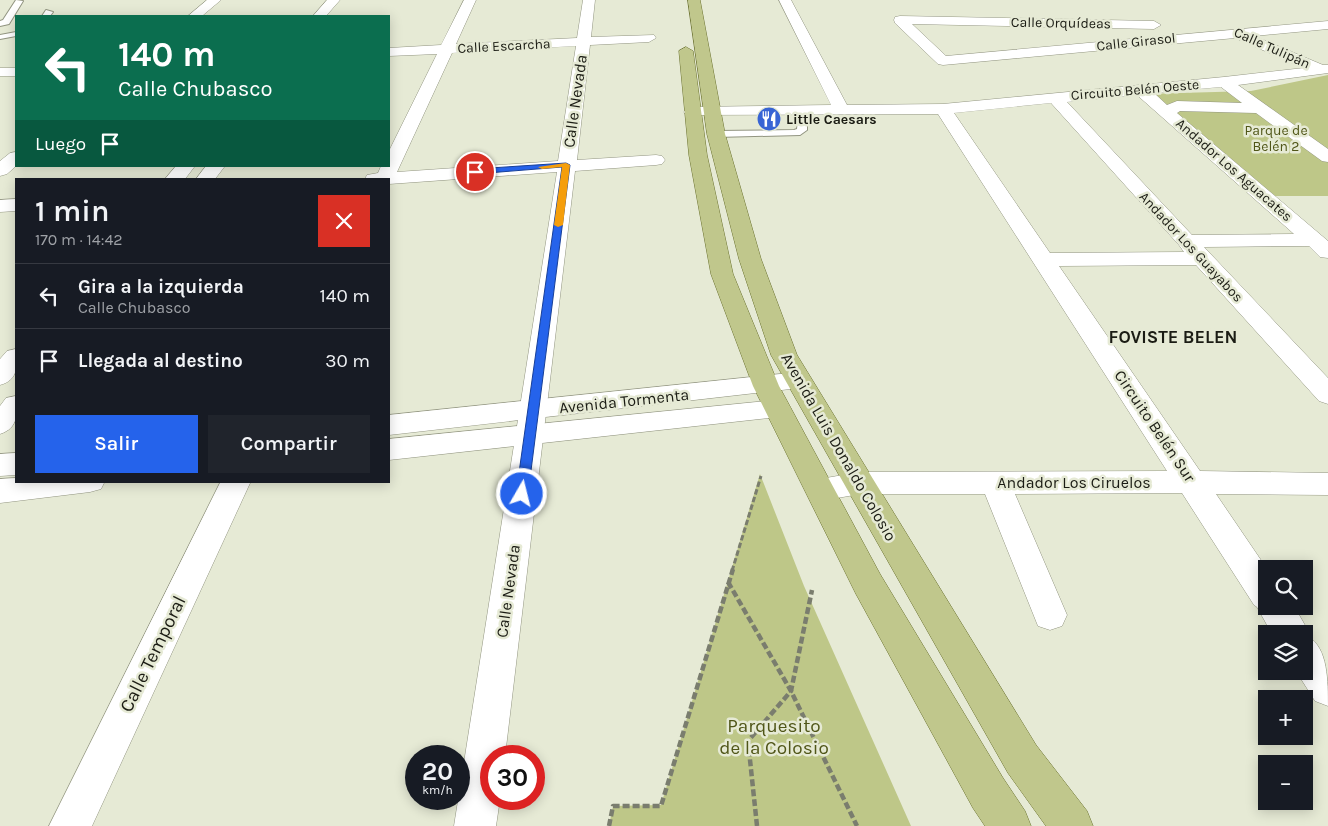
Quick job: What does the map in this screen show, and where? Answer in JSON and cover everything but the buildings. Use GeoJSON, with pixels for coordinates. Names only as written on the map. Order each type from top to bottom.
{"type":"FeatureCollection","features":[{"type":"Feature","properties":{"kind":"main road"},"geometry":{"type":"LineString","coordinates":[[677,0],[707,119],[698,155],[722,274],[771,398],[868,584],[988,793],[1010,826]]}},
{"type":"Feature","properties":{"kind":"main road","name":"Avenida Luis Donaldo Colosio"},"geometry":{"type":"LineString","coordinates":[[694,0],[707,119],[750,259],[784,355],[1022,759],[1072,826]]}},
{"type":"Feature","properties":{"kind":"street"},"geometry":{"type":"LineString","coordinates":[[195,15],[214,0]]}},
{"type":"Feature","properties":{"kind":"street"},"geometry":{"type":"LineString","coordinates":[[320,15],[334,0]]}},
{"type":"Feature","properties":{"kind":"street"},"geometry":{"type":"LineString","coordinates":[[390,160],[470,0]]}},
{"type":"Feature","properties":{"kind":"street","name":"Calle Nevada"},"geometry":{"type":"LineString","coordinates":[[475,826],[589,0]]}},
{"type":"Feature","properties":{"kind":"street"},"geometry":{"type":"LineString","coordinates":[[785,0],[842,112]]}},
{"type":"Feature","properties":{"kind":"street","name":"Calle Orquídeas"},"geometry":{"type":"LineString","coordinates":[[943,60],[900,20],[1221,26]]}},
{"type":"Feature","properties":{"kind":"street","name":"Calle Girasol"},"geometry":{"type":"LineString","coordinates":[[943,60],[1328,25]]}},
{"type":"Feature","properties":{"kind":"street","name":"Calle Tulipán"},"geometry":{"type":"LineString","coordinates":[[1221,26],[1319,71],[1328,85]]}},
{"type":"Feature","properties":{"kind":"street","name":"Calle Escarcha"},"geometry":{"type":"LineString","coordinates":[[390,52],[649,38]]}},
{"type":"Feature","properties":{"kind":"street","name":"Circuito Belén Oeste"},"geometry":{"type":"LineString","coordinates":[[707,119],[802,111],[842,112],[943,109],[1319,71]]}},
{"type":"Feature","properties":{"kind":"street"},"geometry":{"type":"LineString","coordinates":[[1224,82],[1328,157]]}},
{"type":"Feature","properties":{"kind":"street","name":"Andador Los Aguacates"},"geometry":{"type":"LineString","coordinates":[[1139,89],[1168,112],[1321,246]]}},
{"type":"Feature","properties":{"kind":"street","name":"Andador Los Guayabos"},"geometry":{"type":"LineString","coordinates":[[1055,98],[1328,395]]}},
{"type":"Feature","properties":{"kind":"street"},"geometry":{"type":"LineString","coordinates":[[1168,112],[1177,106],[1260,108]]}},
{"type":"Feature","properties":{"kind":"street","name":"Circuito Belén Sur"},"geometry":{"type":"LineString","coordinates":[[943,109],[1258,583]]}},
{"type":"Feature","properties":{"kind":"street"},"geometry":{"type":"LineString","coordinates":[[0,170],[15,158]]}},
{"type":"Feature","properties":{"kind":"street"},"geometry":{"type":"LineString","coordinates":[[381,178],[656,160]]}},
{"type":"Feature","properties":{"kind":"street"},"geometry":{"type":"LineString","coordinates":[[175,178],[185,167]]}},
{"type":"Feature","properties":{"kind":"street"},"geometry":{"type":"LineString","coordinates":[[206,178],[215,167]]}},
{"type":"Feature","properties":{"kind":"street"},"geometry":{"type":"LineString","coordinates":[[0,206],[15,205]]}},
{"type":"Feature","properties":{"kind":"street"},"geometry":{"type":"LineString","coordinates":[[1186,241],[1321,246]]}},
{"type":"Feature","properties":{"kind":"street"},"geometry":{"type":"LineString","coordinates":[[1044,260],[1202,258]]}},
{"type":"Feature","properties":{"kind":"street"},"geometry":{"type":"LineString","coordinates":[[0,376],[15,358]]}},
{"type":"Feature","properties":{"kind":"street","name":"Avenida Tormenta"},"geometry":{"type":"LineString","coordinates":[[390,425],[532,422],[771,398],[799,381]]}},
{"type":"Feature","properties":{"kind":"street"},"geometry":{"type":"LineString","coordinates":[[0,424],[15,406]]}},
{"type":"Feature","properties":{"kind":"street","name":"Avenida Tormenta"},"geometry":{"type":"LineString","coordinates":[[390,450],[532,422]]}},
{"type":"Feature","properties":{"kind":"street"},"geometry":{"type":"LineString","coordinates":[[0,465],[15,464]]}},
{"type":"Feature","properties":{"kind":"street"},"geometry":{"type":"LineString","coordinates":[[995,482],[1050,615]]}},
{"type":"Feature","properties":{"kind":"street","name":"Andador Los Ciruelos"},"geometry":{"type":"LineString","coordinates":[[820,490],[860,483],[1192,482],[1328,484]]}},
{"type":"Feature","properties":{"kind":"street"},"geometry":{"type":"LineString","coordinates":[[0,491],[72,483]]}},
{"type":"Feature","properties":{"kind":"street","name":"Calle Temporal"},"geometry":{"type":"LineString","coordinates":[[70,826],[235,483]]}},
{"type":"Feature","properties":{"kind":"street"},"geometry":{"type":"LineString","coordinates":[[1313,666],[1328,688]]}},
{"type":"Feature","properties":{"kind":"lane"},"geometry":{"type":"LineString","coordinates":[[9,5],[20,1]]}},
{"type":"Feature","properties":{"kind":"lane"},"geometry":{"type":"LineString","coordinates":[[2,21],[20,1]]}},
{"type":"Feature","properties":{"kind":"lane"},"geometry":{"type":"LineString","coordinates":[[0,37],[15,34]]}},
{"type":"Feature","properties":{"kind":"lane"},"geometry":{"type":"LineString","coordinates":[[707,119],[796,133],[802,130],[802,111]]}},
{"type":"Feature","properties":{"kind":"path"},"geometry":{"type":"LineString","coordinates":[[609,826],[613,806],[661,806],[760,476]]}},
{"type":"Feature","properties":{"kind":"path"},"geometry":{"type":"LineString","coordinates":[[728,582],[791,691],[857,826]]}},
{"type":"Feature","properties":{"kind":"path"},"geometry":{"type":"LineString","coordinates":[[757,826],[748,741],[791,691],[812,590]]}},
{"type":"Feature","properties":{"kind":"green space","name":"Parque de Belén 2"},"geometry":{"type":"Polygon","coordinates":[[[1328,75],[1328,196],[1264,196],[1144,94],[1251,91],[1328,75]]]}},
{"type":"Feature","properties":{"kind":"green space","name":"Parquesito de la Colosio"},"geometry":{"type":"Polygon","coordinates":[[[760,474],[804,586],[911,826],[609,826],[613,806],[661,805],[760,474]]]}},
{"type":"Feature","properties":{"kind":"slow traffic"},"geometry":{"type":"LineString","coordinates":[[542,167],[566,165],[558,225]]}},
{"type":"Feature","properties":{"kind":"place","name":"Little Caesars"},"geometry":{"type":"Point","coordinates":[769,119]}},
{"type":"Feature","properties":{"kind":"district","name":"FOVISTE BELEN"},"geometry":{"type":"Point","coordinates":[1173,337]}},
{"type":"Feature","properties":{"kind":"route"},"geometry":{"type":"LineString","coordinates":[[475,172],[566,165],[522,494]]}}]}
